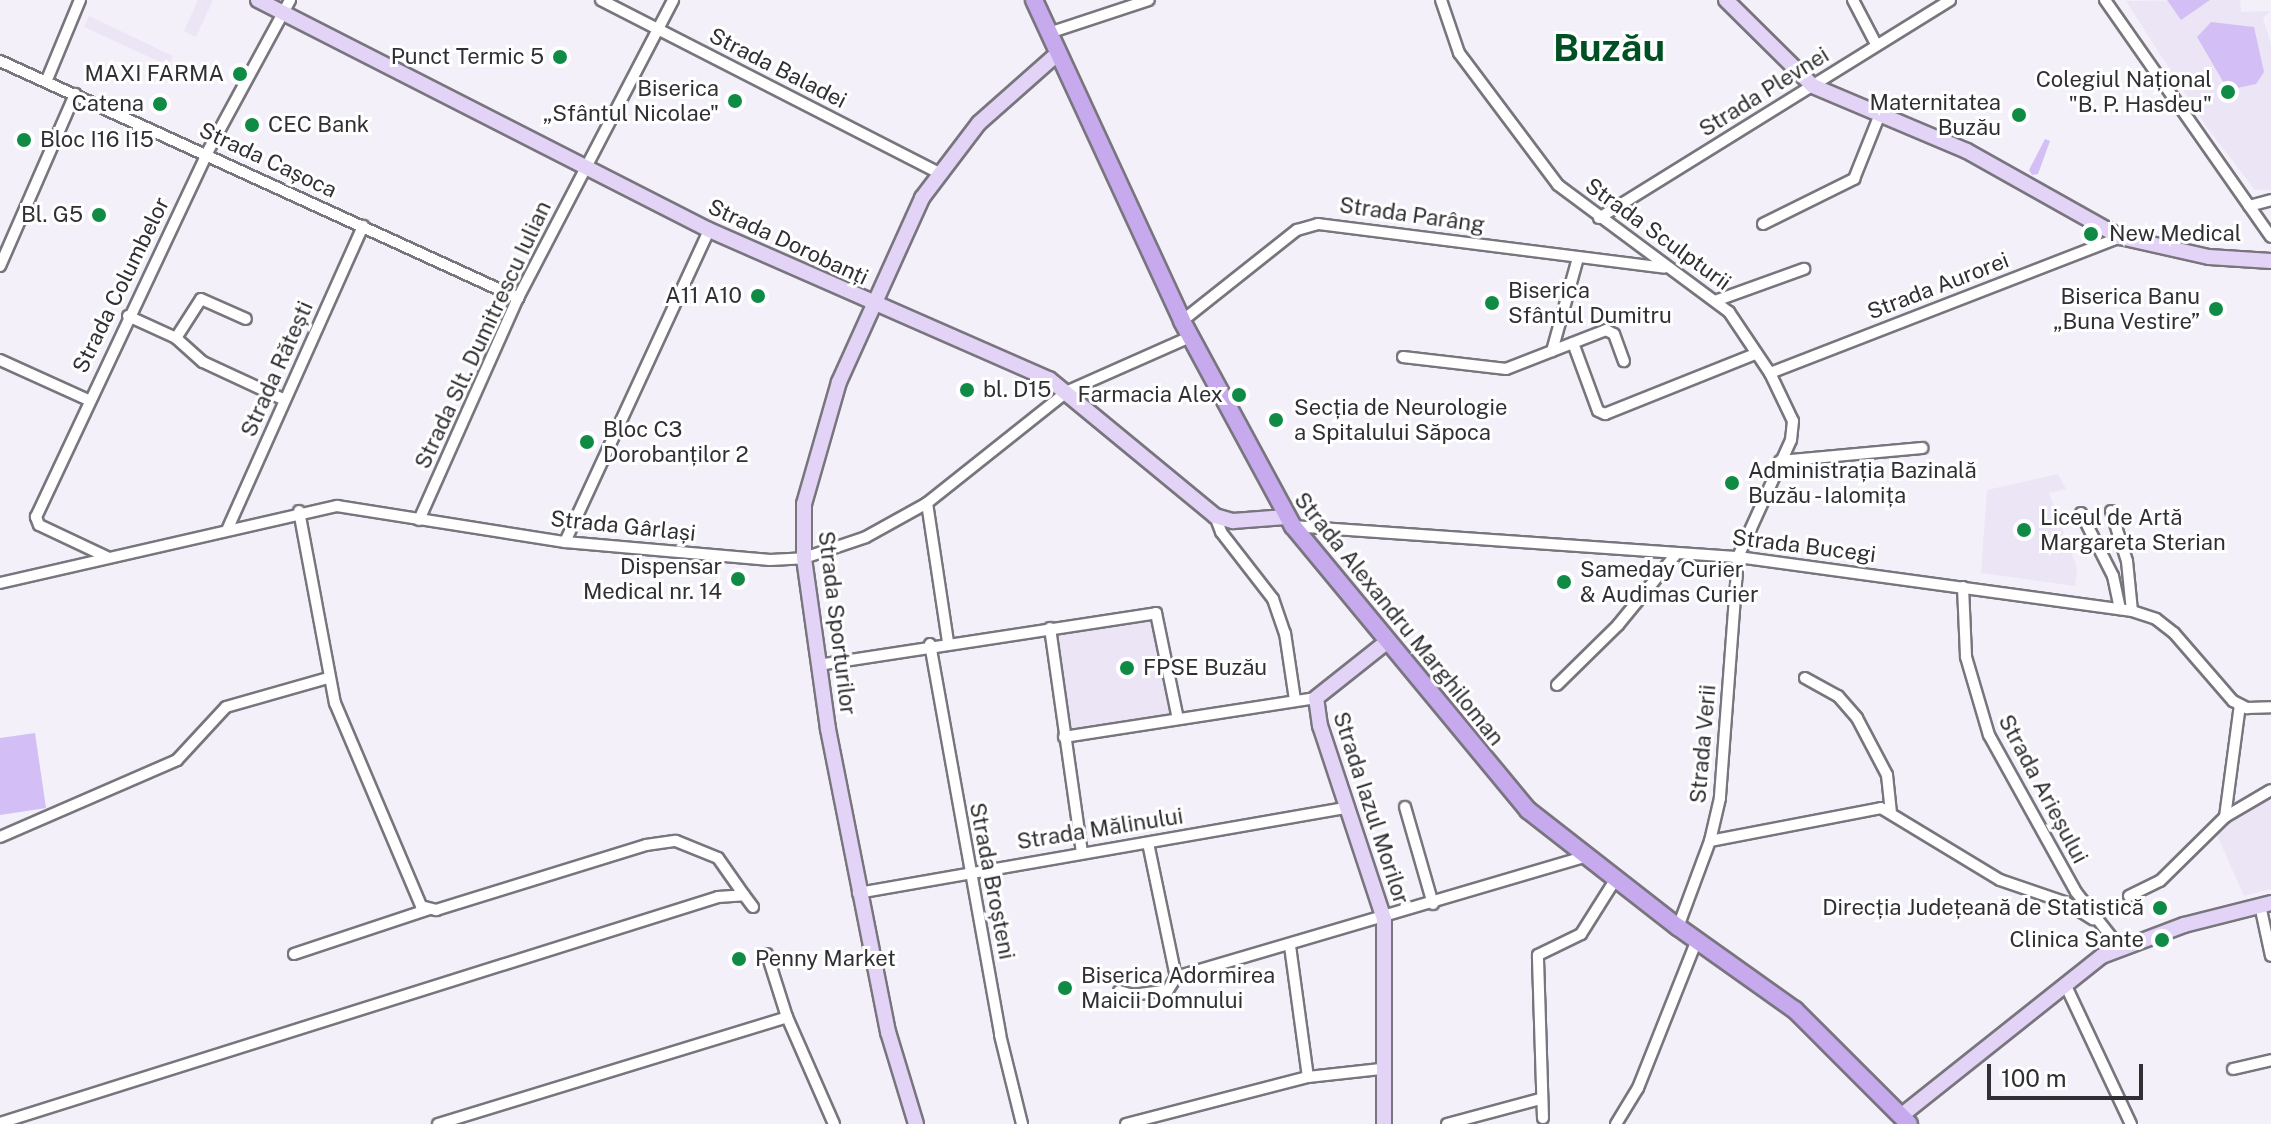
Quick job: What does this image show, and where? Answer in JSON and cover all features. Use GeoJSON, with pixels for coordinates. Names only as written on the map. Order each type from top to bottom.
{"type":"FeatureCollection","features":[{"type":"Feature","properties":{"kind":"main road","name":"Strada Dorobanți"},"geometry":{"type":"LineString","coordinates":[[258,0],[287,6],[586,169],[709,230],[870,304],[1041,375],[1068,391],[1215,516]]}},
{"type":"Feature","properties":{"kind":"main road","name":"Strada Alexandru Marghiloman"},"geometry":{"type":"LineString","coordinates":[[1034,0],[1186,329],[1289,521],[1508,789],[1584,857],[1807,1019],[1906,1119]]}},
{"type":"Feature","properties":{"kind":"main road"},"geometry":{"type":"LineString","coordinates":[[1726,0],[1813,86],[1967,151],[2120,237],[2209,257],[2271,261]]}},
{"type":"Feature","properties":{"kind":"main road","name":"Strada Sporturilor"},"geometry":{"type":"LineString","coordinates":[[916,1124],[888,1032],[858,893],[818,665],[804,558],[804,504],[815,455],[870,304],[937,172],[979,123],[1058,53]]}},
{"type":"Feature","properties":{"kind":"main road"},"geometry":{"type":"LineString","coordinates":[[1215,516],[1233,521],[1289,521]]}},
{"type":"Feature","properties":{"kind":"main road","name":"Strada Iazul Morilor"},"geometry":{"type":"LineString","coordinates":[[1384,1124],[1381,1069],[1384,919],[1320,726],[1316,698],[1388,641]]}},
{"type":"Feature","properties":{"kind":"main road"},"geometry":{"type":"LineString","coordinates":[[1906,1119],[2065,984],[2120,948],[2266,904]]}},
{"type":"Feature","properties":{"kind":"street"},"geometry":{"type":"LineString","coordinates":[[46,82],[80,0]]}},
{"type":"Feature","properties":{"kind":"street","name":"Strada Baladei"},"geometry":{"type":"LineString","coordinates":[[601,0],[937,172]]}},
{"type":"Feature","properties":{"kind":"street","name":"Strada Slt. Dumitrescu Iulian"},"geometry":{"type":"LineString","coordinates":[[419,520],[518,298],[673,0]]}},
{"type":"Feature","properties":{"kind":"street"},"geometry":{"type":"LineString","coordinates":[[1049,33],[1149,0]]}},
{"type":"Feature","properties":{"kind":"street","name":"Strada Sculpturii"},"geometry":{"type":"LineString","coordinates":[[1441,0],[1469,67],[1558,185],[1729,312],[1770,373],[1794,429],[1738,557]]}},
{"type":"Feature","properties":{"kind":"street"},"geometry":{"type":"LineString","coordinates":[[1853,0],[1876,44]]}},
{"type":"Feature","properties":{"kind":"street","name":"Strada Plevnei"},"geometry":{"type":"LineString","coordinates":[[1599,218],[1950,0]]}},
{"type":"Feature","properties":{"kind":"street"},"geometry":{"type":"LineString","coordinates":[[2105,0],[2270,234]]}},
{"type":"Feature","properties":{"kind":"street","name":"Strada Columbelor"},"geometry":{"type":"LineString","coordinates":[[107,557],[36,522],[88,400],[207,153],[287,6]]}},
{"type":"Feature","properties":{"kind":"street","name":"Strada Cașoca"},"geometry":{"type":"LineString","coordinates":[[0,61],[207,153],[518,298]]}},
{"type":"Feature","properties":{"kind":"street"},"geometry":{"type":"LineString","coordinates":[[0,266],[75,94]]}},
{"type":"Feature","properties":{"kind":"street"},"geometry":{"type":"LineString","coordinates":[[1763,224],[1854,179],[1880,114]]}},
{"type":"Feature","properties":{"kind":"street"},"geometry":{"type":"LineString","coordinates":[[2249,206],[2271,200]]}},
{"type":"Feature","properties":{"kind":"street","name":"Strada Parâng"},"geometry":{"type":"LineString","coordinates":[[1186,329],[1297,230],[1318,224],[1668,269]]}},
{"type":"Feature","properties":{"kind":"street","name":"Strada Rătești"},"geometry":{"type":"LineString","coordinates":[[228,528],[363,226]]}},
{"type":"Feature","properties":{"kind":"street"},"geometry":{"type":"LineString","coordinates":[[565,542],[709,230]]}},
{"type":"Feature","properties":{"kind":"street","name":"Strada Aurorei"},"geometry":{"type":"LineString","coordinates":[[1770,373],[2120,237]]}},
{"type":"Feature","properties":{"kind":"street"},"geometry":{"type":"LineString","coordinates":[[1552,351],[1578,258]]}},
{"type":"Feature","properties":{"kind":"street"},"geometry":{"type":"LineString","coordinates":[[1715,301],[1804,269]]}},
{"type":"Feature","properties":{"kind":"street"},"geometry":{"type":"LineString","coordinates":[[176,338],[201,299],[246,319]]}},
{"type":"Feature","properties":{"kind":"street"},"geometry":{"type":"LineString","coordinates":[[128,316],[176,338],[203,362],[285,400]]}},
{"type":"Feature","properties":{"kind":"street","name":"Strada Gârlași"},"geometry":{"type":"LineString","coordinates":[[0,583],[299,511],[337,506],[565,542],[770,560],[804,558],[866,537],[927,503],[1068,391],[1186,329]]}},
{"type":"Feature","properties":{"kind":"street"},"geometry":{"type":"LineString","coordinates":[[1403,357],[1503,369],[1609,330],[1624,361]]}},
{"type":"Feature","properties":{"kind":"street"},"geometry":{"type":"LineString","coordinates":[[1573,343],[1598,411],[1605,414],[1755,354]]}},
{"type":"Feature","properties":{"kind":"street"},"geometry":{"type":"LineString","coordinates":[[0,360],[88,400]]}},
{"type":"Feature","properties":{"kind":"street"},"geometry":{"type":"LineString","coordinates":[[1780,461],[1922,448]]}},
{"type":"Feature","properties":{"kind":"street"},"geometry":{"type":"LineString","coordinates":[[927,503],[948,642]]}},
{"type":"Feature","properties":{"kind":"street"},"geometry":{"type":"LineString","coordinates":[[299,511],[335,703],[415,896],[429,909]]}},
{"type":"Feature","properties":{"kind":"street"},"geometry":{"type":"LineString","coordinates":[[2111,511],[2127,561],[2126,610]]}},
{"type":"Feature","properties":{"kind":"street"},"geometry":{"type":"LineString","coordinates":[[2081,513],[2113,576],[2126,610]]}},
{"type":"Feature","properties":{"kind":"street"},"geometry":{"type":"LineString","coordinates":[[1215,516],[1226,539],[1273,599],[1285,633],[1295,700]]}},
{"type":"Feature","properties":{"kind":"street","name":"Strada Bucegi"},"geometry":{"type":"LineString","coordinates":[[1289,521],[1738,557],[2126,610],[2156,619],[2174,633],[2240,705]]}},
{"type":"Feature","properties":{"kind":"street"},"geometry":{"type":"LineString","coordinates":[[1557,685],[1618,625],[1677,553]]}},
{"type":"Feature","properties":{"kind":"street","name":"Strada Verii"},"geometry":{"type":"LineString","coordinates":[[1678,927],[1710,841],[1720,798],[1738,557]]}},
{"type":"Feature","properties":{"kind":"street","name":"Strada Arieșului"},"geometry":{"type":"LineString","coordinates":[[1963,587],[1966,657],[1989,735],[2093,919],[2120,948]]}},
{"type":"Feature","properties":{"kind":"street"},"geometry":{"type":"LineString","coordinates":[[818,665],[930,644],[1156,613],[1178,719]]}},
{"type":"Feature","properties":{"kind":"street"},"geometry":{"type":"LineString","coordinates":[[1050,628],[1082,853]]}},
{"type":"Feature","properties":{"kind":"street","name":"Strada Broșteni"},"geometry":{"type":"LineString","coordinates":[[930,644],[970,870],[1022,1124]]}},
{"type":"Feature","properties":{"kind":"street"},"geometry":{"type":"LineString","coordinates":[[0,837],[177,760],[226,707],[328,678]]}},
{"type":"Feature","properties":{"kind":"street"},"geometry":{"type":"LineString","coordinates":[[1805,678],[1838,696],[1857,718],[1887,775],[1891,811]]}},
{"type":"Feature","properties":{"kind":"street","name":"Strada Iazul Morilor"},"geometry":{"type":"LineString","coordinates":[[1064,737],[1316,698]]}},
{"type":"Feature","properties":{"kind":"street"},"geometry":{"type":"LineString","coordinates":[[2225,817],[2240,705],[2271,707]]}},
{"type":"Feature","properties":{"kind":"street"},"geometry":{"type":"LineString","coordinates":[[2129,896],[2160,881],[2225,817],[2271,790]]}},
{"type":"Feature","properties":{"kind":"street","name":"Strada Mălinului"},"geometry":{"type":"LineString","coordinates":[[858,893],[970,870],[1148,843],[1349,807]]}},
{"type":"Feature","properties":{"kind":"street"},"geometry":{"type":"LineString","coordinates":[[1405,807],[1433,904]]}},
{"type":"Feature","properties":{"kind":"street"},"geometry":{"type":"LineString","coordinates":[[1710,841],[1870,810],[1891,811],[2000,880],[2067,903],[2093,919]]}},
{"type":"Feature","properties":{"kind":"street"},"geometry":{"type":"LineString","coordinates":[[294,954],[429,909],[550,878],[646,845],[676,841],[718,858],[753,907]]}},
{"type":"Feature","properties":{"kind":"street"},"geometry":{"type":"LineString","coordinates":[[1148,843],[1176,977]]}},
{"type":"Feature","properties":{"kind":"street"},"geometry":{"type":"LineString","coordinates":[[1119,991],[1133,995],[1168,990],[1176,977],[1384,919],[1584,857]]}},
{"type":"Feature","properties":{"kind":"street"},"geometry":{"type":"LineString","coordinates":[[1543,1118],[1540,1099],[1544,1045],[1538,955],[1581,934],[1615,880]]}},
{"type":"Feature","properties":{"kind":"street"},"geometry":{"type":"LineString","coordinates":[[0,1123],[718,897],[744,895]]}},
{"type":"Feature","properties":{"kind":"street"},"geometry":{"type":"LineString","coordinates":[[2266,904],[2271,956]]}},
{"type":"Feature","properties":{"kind":"street"},"geometry":{"type":"LineString","coordinates":[[1616,1124],[1638,1088],[1697,940]]}},
{"type":"Feature","properties":{"kind":"street"},"geometry":{"type":"LineString","coordinates":[[1290,946],[1308,1077]]}},
{"type":"Feature","properties":{"kind":"street"},"geometry":{"type":"LineString","coordinates":[[767,954],[787,1017],[834,1124]]}},
{"type":"Feature","properties":{"kind":"street"},"geometry":{"type":"LineString","coordinates":[[2065,984],[2131,1124]]}},
{"type":"Feature","properties":{"kind":"street"},"geometry":{"type":"LineString","coordinates":[[438,1124],[787,1017]]}},
{"type":"Feature","properties":{"kind":"street"},"geometry":{"type":"LineString","coordinates":[[2233,1069],[2271,1060]]}},
{"type":"Feature","properties":{"kind":"street"},"geometry":{"type":"LineString","coordinates":[[1126,1124],[1308,1077],[1381,1069]]}},
{"type":"Feature","properties":{"kind":"street"},"geometry":{"type":"LineString","coordinates":[[1447,1124],[1540,1099]]}},
{"type":"Feature","properties":{"kind":"shaded area"},"geometry":{"type":"Polygon","coordinates":[[[198,0],[213,0],[196,37],[184,31],[198,0]]]}},
{"type":"Feature","properties":{"kind":"shaded area"},"geometry":{"type":"Polygon","coordinates":[[[2167,0],[2210,0],[2181,20],[2167,0]]]}},
{"type":"Feature","properties":{"kind":"shaded area","name":"Colegiul Național \"B. P. Hasdeu\""},"geometry":{"type":"Polygon","coordinates":[[[2240,0],[2241,12],[2271,11],[2263,18],[2271,44],[2271,190],[2255,190],[2206,126],[2126,1],[2240,0]]]}},
{"type":"Feature","properties":{"kind":"shaded area"},"geometry":{"type":"Polygon","coordinates":[[[89,16],[173,56],[169,66],[84,27],[89,16]]]}},
{"type":"Feature","properties":{"kind":"shaded area"},"geometry":{"type":"Polygon","coordinates":[[[2211,22],[2254,27],[2264,72],[2256,84],[2228,90],[2197,37],[2211,22]]]}},
{"type":"Feature","properties":{"kind":"shaded area"},"geometry":{"type":"Polygon","coordinates":[[[2045,139],[2050,141],[2038,174],[2032,175],[2029,170],[2045,139]]]}},
{"type":"Feature","properties":{"kind":"shaded area","name":"Liceul de Artă Margareta Sterian"},"geometry":{"type":"Polygon","coordinates":[[[2058,474],[2066,489],[2049,493],[2077,568],[2075,586],[1981,573],[1987,490],[2058,474]]]}},
{"type":"Feature","properties":{"kind":"shaded area"},"geometry":{"type":"Polygon","coordinates":[[[1156,613],[1178,719],[1064,737],[1050,628],[1156,613]]]}},
{"type":"Feature","properties":{"kind":"shaded area"},"geometry":{"type":"Polygon","coordinates":[[[35,733],[46,808],[0,815],[0,738],[35,733]]]}},
{"type":"Feature","properties":{"kind":"shaded area"},"geometry":{"type":"Polygon","coordinates":[[[2271,799],[2271,889],[2244,896],[2217,835],[2245,809],[2271,799]]]}},
{"type":"Feature","properties":{"kind":"place","name":"Punct Termic 5"},"geometry":{"type":"Point","coordinates":[560,57]}},
{"type":"Feature","properties":{"kind":"place","name":"MAXI FARMA"},"geometry":{"type":"Point","coordinates":[240,74]}},
{"type":"Feature","properties":{"kind":"place","name":"Colegiul Național \"B. P. Hasdeu\""},"geometry":{"type":"Point","coordinates":[2228,92]}},
{"type":"Feature","properties":{"kind":"place","name":"Biserica „Sfântul Nicolae\""},"geometry":{"type":"Point","coordinates":[735,101]}},
{"type":"Feature","properties":{"kind":"place","name":"Catena"},"geometry":{"type":"Point","coordinates":[160,104]}},
{"type":"Feature","properties":{"kind":"place","name":"Maternitatea Buzău"},"geometry":{"type":"Point","coordinates":[2019,115]}},
{"type":"Feature","properties":{"kind":"place","name":"CEC Bank"},"geometry":{"type":"Point","coordinates":[252,125]}},
{"type":"Feature","properties":{"kind":"place","name":"Bloc I16 I15"},"geometry":{"type":"Point","coordinates":[24,140]}},
{"type":"Feature","properties":{"kind":"place","name":"Bl. G5"},"geometry":{"type":"Point","coordinates":[99,215]}},
{"type":"Feature","properties":{"kind":"place","name":"New Medical"},"geometry":{"type":"Point","coordinates":[2091,234]}},
{"type":"Feature","properties":{"kind":"place","name":"A11 A10"},"geometry":{"type":"Point","coordinates":[758,296]}},
{"type":"Feature","properties":{"kind":"place","name":"Biserica Sfântul Dumitru"},"geometry":{"type":"Point","coordinates":[1492,303]}},
{"type":"Feature","properties":{"kind":"place","name":"Biserica Banu „Buna Vestire”"},"geometry":{"type":"Point","coordinates":[2216,309]}},
{"type":"Feature","properties":{"kind":"place","name":"bl. D15"},"geometry":{"type":"Point","coordinates":[967,390]}},
{"type":"Feature","properties":{"kind":"place","name":"Farmacia Alex"},"geometry":{"type":"Point","coordinates":[1239,395]}},
{"type":"Feature","properties":{"kind":"place","name":"Secția de Neurologie a Spitalului Săpoca"},"geometry":{"type":"Point","coordinates":[1276,420]}},
{"type":"Feature","properties":{"kind":"place","name":"Bloc C3 Dorobanților 2"},"geometry":{"type":"Point","coordinates":[587,442]}},
{"type":"Feature","properties":{"kind":"place","name":"Administrația Bazinală Buzău - Ialomița"},"geometry":{"type":"Point","coordinates":[1732,483]}},
{"type":"Feature","properties":{"kind":"place","name":"Liceul de Artă Margareta Sterian"},"geometry":{"type":"Point","coordinates":[2024,530]}},
{"type":"Feature","properties":{"kind":"place","name":"Dispensar Medical nr. 14"},"geometry":{"type":"Point","coordinates":[738,579]}},
{"type":"Feature","properties":{"kind":"place","name":"Sameday Curier & Audimas Curier"},"geometry":{"type":"Point","coordinates":[1564,582]}},
{"type":"Feature","properties":{"kind":"place","name":"FPSE Buzău"},"geometry":{"type":"Point","coordinates":[1127,668]}},
{"type":"Feature","properties":{"kind":"place","name":"Direcția Județeană de Statistică"},"geometry":{"type":"Point","coordinates":[2160,908]}},
{"type":"Feature","properties":{"kind":"place","name":"Clinica Sante"},"geometry":{"type":"Point","coordinates":[2162,940]}},
{"type":"Feature","properties":{"kind":"place","name":"Penny Market"},"geometry":{"type":"Point","coordinates":[739,959]}},
{"type":"Feature","properties":{"kind":"place","name":"Biserica Adormirea Maicii Domnului"},"geometry":{"type":"Point","coordinates":[1065,988]}},
{"type":"Feature","properties":{"kind":"district","name":"Buzău"},"geometry":{"type":"Point","coordinates":[1609,48]}}]}
